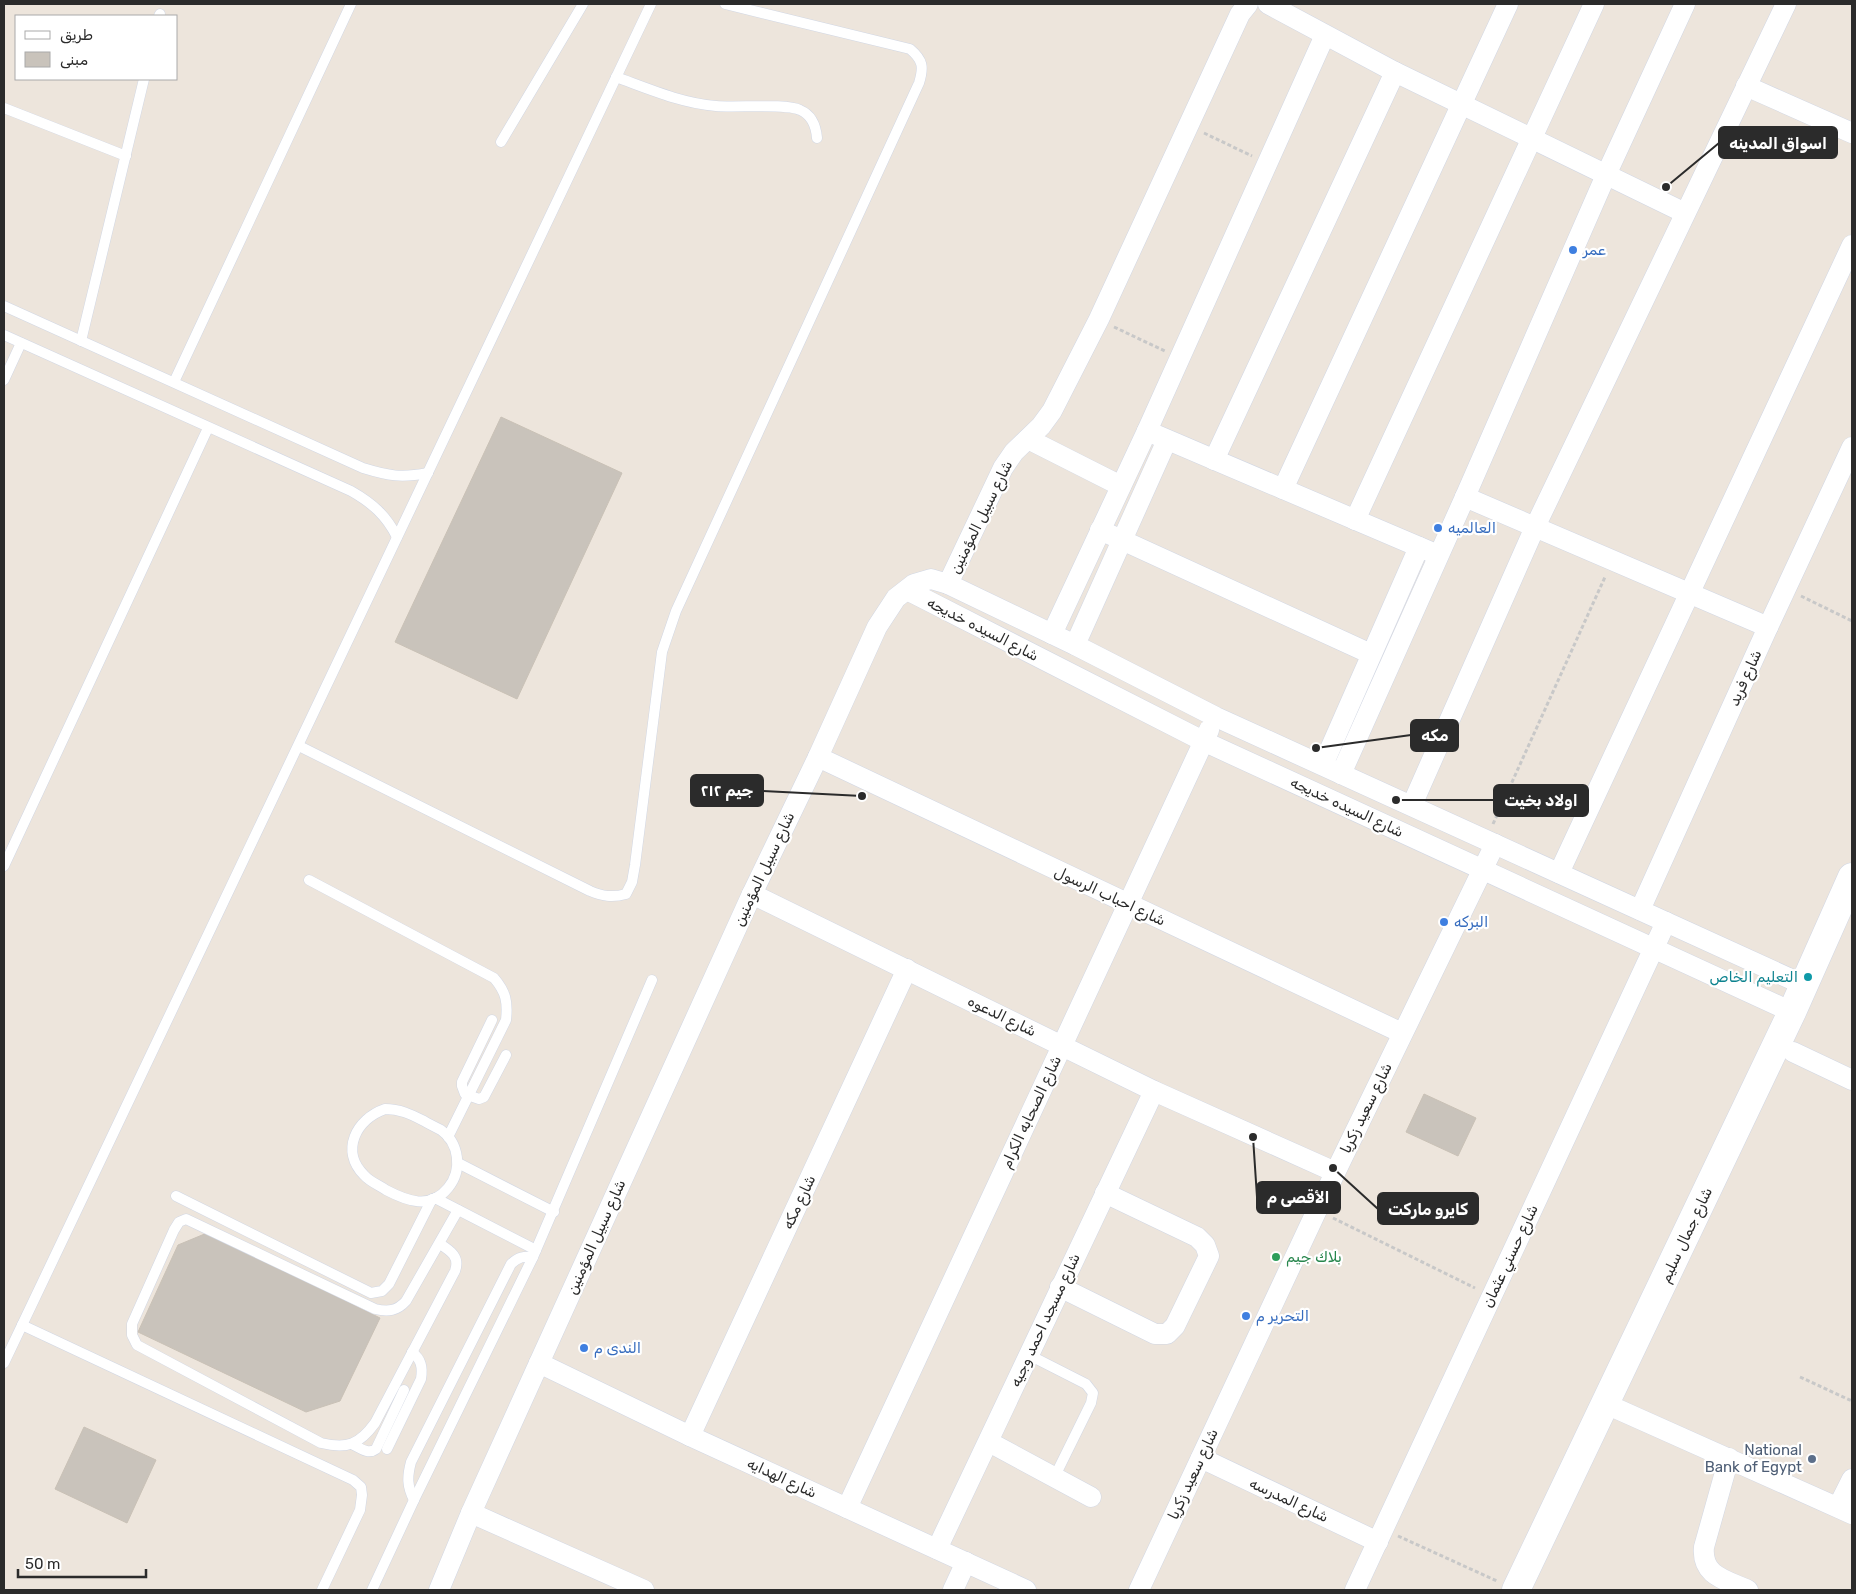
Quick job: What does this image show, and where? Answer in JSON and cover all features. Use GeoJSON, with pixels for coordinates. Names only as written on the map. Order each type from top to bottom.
{"type":"FeatureCollection","features":[{"type":"Feature","properties":{"kind":"main road","name":"شارع جمال سليم"},"geometry":{"type":"LineString","coordinates":[[1536,1590],[1614,1407],[1852,877]]}},
{"type":"Feature","properties":{"kind":"main road","name":"شارع جمال سليم"},"geometry":{"type":"LineString","coordinates":[[1516,1590],[1614,1407],[1793,1052],[1852,921]]}},
{"type":"Feature","properties":{"kind":"street","name":"شارع سبيل المؤمنين"},"geometry":{"type":"LineString","coordinates":[[439,1590],[471,1513],[752,894],[877,627],[896,598],[914,584],[931,579],[948,584],[1003,468],[1014,452],[1041,426],[1052,411],[1099,319],[1240,14],[1248,4]]}},
{"type":"Feature","properties":{"kind":"street"},"geometry":{"type":"LineString","coordinates":[[1268,4],[1395,72],[1685,213]]}},
{"type":"Feature","properties":{"kind":"street"},"geometry":{"type":"LineString","coordinates":[[1283,489],[1508,4]]}},
{"type":"Feature","properties":{"kind":"street"},"geometry":{"type":"LineString","coordinates":[[1355,520],[1594,4]]}},
{"type":"Feature","properties":{"kind":"street"},"geometry":{"type":"LineString","coordinates":[[1341,774],[1606,175],[1685,4]]}},
{"type":"Feature","properties":{"kind":"street"},"geometry":{"type":"LineString","coordinates":[[1412,805],[1535,527],[1786,4]]}},
{"type":"Feature","properties":{"kind":"street"},"geometry":{"type":"LineString","coordinates":[[1052,634],[1147,431],[1325,35]]}},
{"type":"Feature","properties":{"kind":"street"},"geometry":{"type":"LineString","coordinates":[[1214,460],[1395,72]]}},
{"type":"Feature","properties":{"kind":"street"},"geometry":{"type":"LineString","coordinates":[[1746,86],[1852,133]]}},
{"type":"Feature","properties":{"kind":"street"},"geometry":{"type":"LineString","coordinates":[[1559,873],[1852,245]]}},
{"type":"Feature","properties":{"kind":"street"},"geometry":{"type":"LineString","coordinates":[[1147,431],[1438,555]]}},
{"type":"Feature","properties":{"kind":"street"},"geometry":{"type":"LineString","coordinates":[[1028,439],[1120,486]]}},
{"type":"Feature","properties":{"kind":"street"},"geometry":{"type":"LineString","coordinates":[[1075,645],[1167,440]]}},
{"type":"Feature","properties":{"kind":"street","name":"شارع فريد"},"geometry":{"type":"LineString","coordinates":[[1640,910],[1852,447]]}},
{"type":"Feature","properties":{"kind":"street"},"geometry":{"type":"LineString","coordinates":[[1465,497],[1768,627]]}},
{"type":"Feature","properties":{"kind":"street"},"geometry":{"type":"LineString","coordinates":[[1100,530],[1371,654]]}},
{"type":"Feature","properties":{"kind":"street"},"geometry":{"type":"LineString","coordinates":[[1322,765],[1418,547]]}},
{"type":"Feature","properties":{"kind":"street","name":"شارع السيده خديجه"},"geometry":{"type":"LineString","coordinates":[[948,584],[1075,645],[1216,717],[1804,985]]}},
{"type":"Feature","properties":{"kind":"street","name":"شارع السيده خديجه"},"geometry":{"type":"LineString","coordinates":[[908,590],[1204,741],[1792,1012]]}},
{"type":"Feature","properties":{"kind":"street","name":"شارع الصحابه الكرام"},"geometry":{"type":"LineString","coordinates":[[847,1508],[1216,717]]}},
{"type":"Feature","properties":{"kind":"street","name":"شارع احباب الرسول"},"geometry":{"type":"LineString","coordinates":[[818,756],[1128,905],[1402,1033]]}},
{"type":"Feature","properties":{"kind":"street","name":"شارع سعيد زكريا"},"geometry":{"type":"LineString","coordinates":[[1139,1590],[1335,1172],[1482,869],[1490,842]]}},
{"type":"Feature","properties":{"kind":"street","name":"شارع الدعوه"},"geometry":{"type":"LineString","coordinates":[[752,894],[1154,1091],[1335,1172]]}},
{"type":"Feature","properties":{"kind":"street","name":"شارع حسني عثمان"},"geometry":{"type":"LineString","coordinates":[[1355,1590],[1666,922]]}},
{"type":"Feature","properties":{"kind":"street","name":"شارع مكه"},"geometry":{"type":"LineString","coordinates":[[690,1436],[907,969]]}},
{"type":"Feature","properties":{"kind":"street"},"geometry":{"type":"LineString","coordinates":[[1793,1052],[1852,1080]]}},
{"type":"Feature","properties":{"kind":"street","name":"شارع مسجد احمد وجيه"},"geometry":{"type":"LineString","coordinates":[[937,1549],[1154,1091]]}},
{"type":"Feature","properties":{"kind":"street"},"geometry":{"type":"LineString","coordinates":[[1060,1287],[1156,1334],[1167,1334],[1180,1317],[1208,1256],[1205,1245],[1197,1237],[1105,1193]]}},
{"type":"Feature","properties":{"kind":"street","name":"شارع الهدايه"},"geometry":{"type":"LineString","coordinates":[[539,1363],[690,1436],[1026,1590]]}},
{"type":"Feature","properties":{"kind":"street"},"geometry":{"type":"LineString","coordinates":[[1614,1407],[1845,1511],[1852,1479]]}},
{"type":"Feature","properties":{"kind":"street"},"geometry":{"type":"LineString","coordinates":[[989,1442],[1090,1497]]}},
{"type":"Feature","properties":{"kind":"street","name":"شارع المدرسه"},"geometry":{"type":"LineString","coordinates":[[1201,1458],[1380,1536]]}},
{"type":"Feature","properties":{"kind":"street"},"geometry":{"type":"LineString","coordinates":[[1729,1458],[1704,1548],[1703,1558],[1707,1568],[1715,1575],[1748,1590]]}},
{"type":"Feature","properties":{"kind":"street"},"geometry":{"type":"LineString","coordinates":[[471,1513],[644,1590]]}},
{"type":"Feature","properties":{"kind":"street"},"geometry":{"type":"LineString","coordinates":[[954,1590],[966,1562]]}},
{"type":"Feature","properties":{"kind":"lane"},"geometry":{"type":"LineString","coordinates":[[174,382],[351,4]]}},
{"type":"Feature","properties":{"kind":"lane"},"geometry":{"type":"LineString","coordinates":[[501,142],[583,4]]}},
{"type":"Feature","properties":{"kind":"lane"},"geometry":{"type":"LineString","coordinates":[[4,1363],[651,4]]}},
{"type":"Feature","properties":{"kind":"lane"},"geometry":{"type":"LineString","coordinates":[[299,746],[601,896],[615,897],[626,894],[632,882],[635,865],[662,652],[676,611],[923,71],[919,57],[910,49],[725,4]]}},
{"type":"Feature","properties":{"kind":"lane"},"geometry":{"type":"LineString","coordinates":[[616,77],[692,102],[738,108],[785,107],[799,109],[810,117],[814,124],[817,138]]}},
{"type":"Feature","properties":{"kind":"lane"},"geometry":{"type":"LineString","coordinates":[[81,341],[144,80]]}},
{"type":"Feature","properties":{"kind":"lane"},"geometry":{"type":"LineString","coordinates":[[4,108],[126,156]]}},
{"type":"Feature","properties":{"kind":"lane"},"geometry":{"type":"LineString","coordinates":[[4,306],[363,468],[386,475],[408,477],[428,473]]}},
{"type":"Feature","properties":{"kind":"lane"},"geometry":{"type":"LineString","coordinates":[[4,335],[365,499],[384,515],[396,537]]}},
{"type":"Feature","properties":{"kind":"lane"},"geometry":{"type":"LineString","coordinates":[[4,380],[21,343]]}},
{"type":"Feature","properties":{"kind":"lane"},"geometry":{"type":"LineString","coordinates":[[4,866],[208,428]]}},
{"type":"Feature","properties":{"kind":"lane"},"geometry":{"type":"LineString","coordinates":[[308,880],[494,978],[504,989],[508,1005],[506,1020],[448,1137]]}},
{"type":"Feature","properties":{"kind":"lane"},"geometry":{"type":"LineString","coordinates":[[372,1590],[535,1254],[652,980]]}},
{"type":"Feature","properties":{"kind":"lane"},"geometry":{"type":"LineString","coordinates":[[492,1020],[462,1082],[463,1090],[468,1096],[479,1099],[484,1097],[506,1055]]}},
{"type":"Feature","properties":{"kind":"lane"},"geometry":{"type":"LineString","coordinates":[[384,1109],[405,1111],[441,1131],[448,1137],[453,1145],[458,1163],[453,1181],[448,1189],[433,1198],[414,1202],[404,1199],[372,1182],[364,1175],[354,1157],[354,1136],[366,1119],[384,1109]]}},
{"type":"Feature","properties":{"kind":"lane"},"geometry":{"type":"LineString","coordinates":[[458,1163],[554,1212]]}},
{"type":"Feature","properties":{"kind":"lane"},"geometry":{"type":"LineString","coordinates":[[176,1196],[371,1293],[382,1291],[389,1284],[433,1198]]}},
{"type":"Feature","properties":{"kind":"lane"},"geometry":{"type":"LineString","coordinates":[[433,1198],[458,1210],[535,1254]]}},
{"type":"Feature","properties":{"kind":"lane"},"geometry":{"type":"LineString","coordinates":[[440,1244],[454,1254],[457,1260],[456,1267],[375,1423],[366,1436],[352,1444],[336,1447],[321,1443],[137,1345],[132,1335],[132,1324],[174,1230],[179,1222],[186,1219],[375,1310],[393,1311],[406,1301],[458,1210]]}},
{"type":"Feature","properties":{"kind":"lane"},"geometry":{"type":"LineString","coordinates":[[414,1500],[408,1488],[407,1475],[411,1462],[511,1264],[517,1258],[535,1254]]}},
{"type":"Feature","properties":{"kind":"lane"},"geometry":{"type":"LineString","coordinates":[[22,1325],[352,1480],[361,1487],[360,1510],[322,1590]]}},
{"type":"Feature","properties":{"kind":"lane"},"geometry":{"type":"LineString","coordinates":[[387,1449],[421,1379],[422,1366],[420,1360],[412,1352]]}},
{"type":"Feature","properties":{"kind":"lane"},"geometry":{"type":"LineString","coordinates":[[1029,1355],[1086,1384],[1093,1392],[1091,1403],[1054,1478]]}},
{"type":"Feature","properties":{"kind":"lane"},"geometry":{"type":"LineString","coordinates":[[352,1444],[366,1452],[376,1449],[404,1390]]}},
{"type":"Feature","properties":{"kind":"path"},"geometry":{"type":"LineString","coordinates":[[1189,125],[1266,163]]}},
{"type":"Feature","properties":{"kind":"path"},"geometry":{"type":"LineString","coordinates":[[1099,319],[1179,358]]}},
{"type":"Feature","properties":{"kind":"path"},"geometry":{"type":"LineString","coordinates":[[1490,842],[1613,560]]}},
{"type":"Feature","properties":{"kind":"path"},"geometry":{"type":"LineString","coordinates":[[1786,588],[1852,621]]}},
{"type":"Feature","properties":{"kind":"path"},"geometry":{"type":"LineString","coordinates":[[1317,1210],[1491,1296]]}},
{"type":"Feature","properties":{"kind":"path"},"geometry":{"type":"LineString","coordinates":[[1800,1377],[1852,1401]]}},
{"type":"Feature","properties":{"kind":"path"},"geometry":{"type":"LineString","coordinates":[[1380,1536],[1516,1590]]}},
{"type":"Feature","properties":{"kind":"building"},"geometry":{"type":"Polygon","coordinates":[[[501,417],[622,473],[517,699],[395,642],[501,417]]]}},
{"type":"Feature","properties":{"kind":"building"},"geometry":{"type":"Polygon","coordinates":[[[1424,1094],[1476,1118],[1458,1156],[1406,1132],[1424,1094]]]}},
{"type":"Feature","properties":{"kind":"building"},"geometry":{"type":"Polygon","coordinates":[[[207,1233],[380,1318],[340,1401],[306,1412],[138,1332],[178,1245],[207,1233]]]}},
{"type":"Feature","properties":{"kind":"building"},"geometry":{"type":"Polygon","coordinates":[[[84,1427],[156,1460],[127,1523],[55,1489],[84,1427]]]}},
{"type":"Feature","properties":{"kind":"place","name":"اسواق المدينه"},"geometry":{"type":"Point","coordinates":[1666,187]}},
{"type":"Feature","properties":{"kind":"place","name":"عمر"},"geometry":{"type":"Point","coordinates":[1573,250]}},
{"type":"Feature","properties":{"kind":"place","name":"العالميه"},"geometry":{"type":"Point","coordinates":[1438,528]}},
{"type":"Feature","properties":{"kind":"place","name":"مكه"},"geometry":{"type":"Point","coordinates":[1316,748]}},
{"type":"Feature","properties":{"kind":"place","name":"جيم ٢١٢"},"geometry":{"type":"Point","coordinates":[862,796]}},
{"type":"Feature","properties":{"kind":"place","name":"اولاد بخيت"},"geometry":{"type":"Point","coordinates":[1396,800]}},
{"type":"Feature","properties":{"kind":"place","name":"البركه"},"geometry":{"type":"Point","coordinates":[1444,922]}},
{"type":"Feature","properties":{"kind":"place","name":"التعليم الخاص"},"geometry":{"type":"Point","coordinates":[1808,977]}},
{"type":"Feature","properties":{"kind":"place","name":"الأقصى م"},"geometry":{"type":"Point","coordinates":[1253,1137]}},
{"type":"Feature","properties":{"kind":"place","name":"كايرو ماركت"},"geometry":{"type":"Point","coordinates":[1333,1168]}},
{"type":"Feature","properties":{"kind":"place","name":"بلاك جيم"},"geometry":{"type":"Point","coordinates":[1276,1257]}},
{"type":"Feature","properties":{"kind":"place","name":"التحرير م"},"geometry":{"type":"Point","coordinates":[1246,1316]}},
{"type":"Feature","properties":{"kind":"place","name":"الندى م"},"geometry":{"type":"Point","coordinates":[584,1348]}},
{"type":"Feature","properties":{"kind":"place","name":"National Bank of Egypt"},"geometry":{"type":"Point","coordinates":[1812,1459]}}]}
